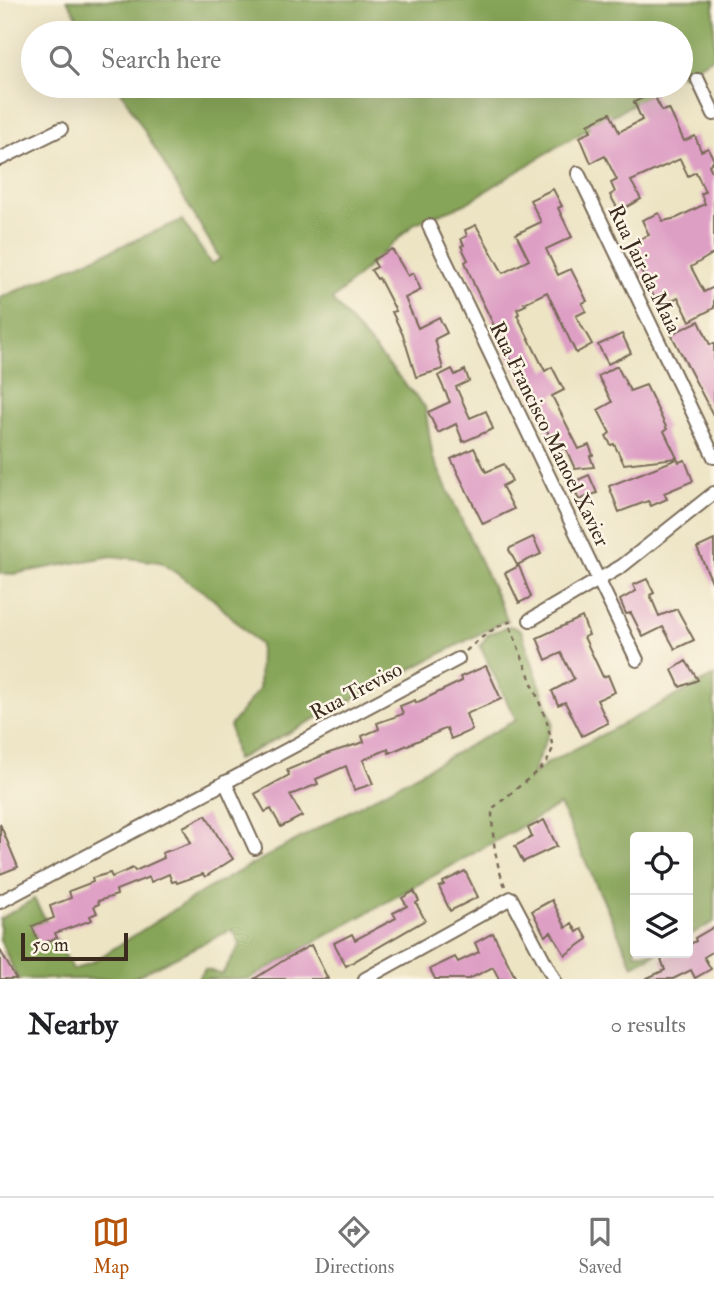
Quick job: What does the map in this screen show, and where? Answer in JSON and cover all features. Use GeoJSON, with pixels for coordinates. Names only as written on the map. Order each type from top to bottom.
{"type":"FeatureCollection","features":[{"type":"Feature","properties":{"kind":"street"},"geometry":{"type":"LineString","coordinates":[[698,80],[714,114]]}},
{"type":"Feature","properties":{"kind":"street"},"geometry":{"type":"LineString","coordinates":[[0,159],[61,129]]}},
{"type":"Feature","properties":{"kind":"street","name":"Rua Jair da Maia"},"geometry":{"type":"LineString","coordinates":[[578,173],[714,457]]}},
{"type":"Feature","properties":{"kind":"street","name":"Rua Francisco Manoel Xavier"},"geometry":{"type":"LineString","coordinates":[[429,226],[636,660]]}},
{"type":"Feature","properties":{"kind":"street"},"geometry":{"type":"LineString","coordinates":[[530,620],[622,566],[714,493]]}},
{"type":"Feature","properties":{"kind":"street","name":"Rua Treviso"},"geometry":{"type":"LineString","coordinates":[[0,902],[458,659]]}},
{"type":"Feature","properties":{"kind":"street"},"geometry":{"type":"LineString","coordinates":[[225,782],[255,848]]}},
{"type":"Feature","properties":{"kind":"street"},"geometry":{"type":"LineString","coordinates":[[365,979],[511,898],[554,979]]}},
{"type":"Feature","properties":{"kind":"path"},"geometry":{"type":"LineString","coordinates":[[458,659],[477,640],[508,621],[530,620]]}},
{"type":"Feature","properties":{"kind":"path"},"geometry":{"type":"LineString","coordinates":[[508,621],[547,722],[553,748],[547,764],[492,809],[499,872],[511,898]]}},
{"type":"Feature","properties":{"kind":"green space"},"geometry":{"type":"Polygon","coordinates":[[[67,0],[714,0],[714,56],[693,69],[693,21],[80,21],[67,0]]]}},
{"type":"Feature","properties":{"kind":"green space"},"geometry":{"type":"Polygon","coordinates":[[[125,98],[644,98],[555,148],[465,204],[415,223],[332,300],[425,407],[433,458],[508,621],[236,760],[230,726],[259,689],[260,645],[211,597],[160,562],[112,556],[13,574],[0,573],[0,298],[182,220],[211,264],[220,259],[125,98]]]}},
{"type":"Feature","properties":{"kind":"green space"},"geometry":{"type":"Polygon","coordinates":[[[510,626],[521,630],[553,723],[531,776],[546,764],[714,676],[714,922],[693,933],[693,832],[630,832],[630,958],[648,958],[633,966],[560,805],[249,979],[198,979],[205,969],[222,974],[240,945],[232,929],[131,979],[18,979],[0,940],[0,919],[34,899],[73,970],[94,961],[205,890],[516,720],[480,646],[488,634],[510,626]]]}},
{"type":"Feature","properties":{"kind":"building"},"geometry":{"type":"Polygon","coordinates":[[[642,98],[656,98],[662,111],[669,109],[684,141],[695,136],[701,151],[708,148],[714,160],[709,165],[714,176],[714,253],[691,267],[704,292],[714,287],[714,308],[690,321],[678,297],[663,305],[660,299],[656,301],[638,265],[642,263],[632,242],[649,235],[642,220],[659,213],[663,221],[677,218],[705,204],[701,194],[705,192],[696,172],[688,176],[680,159],[631,181],[641,199],[619,211],[610,195],[615,192],[611,183],[617,180],[605,156],[591,163],[580,137],[591,131],[588,124],[610,113],[619,132],[642,120],[634,102],[642,98]]]}},
{"type":"Feature","properties":{"kind":"building"},"geometry":{"type":"Polygon","coordinates":[[[553,189],[562,206],[558,208],[572,237],[546,249],[558,275],[571,269],[587,301],[582,303],[586,311],[576,316],[592,344],[576,353],[547,292],[524,303],[526,305],[517,309],[517,315],[545,371],[552,367],[564,390],[552,396],[579,449],[589,445],[594,467],[575,469],[565,447],[556,452],[536,404],[524,381],[522,382],[475,287],[465,262],[468,260],[461,246],[464,245],[461,239],[467,236],[465,230],[476,225],[503,273],[529,260],[516,234],[541,222],[530,200],[553,189]]]}},
{"type":"Feature","properties":{"kind":"building"},"geometry":{"type":"Polygon","coordinates":[[[392,249],[408,276],[413,273],[421,290],[405,298],[418,328],[439,317],[447,333],[435,339],[443,369],[416,377],[403,335],[392,312],[396,311],[379,278],[377,279],[371,270],[377,267],[373,260],[392,249]]]}},
{"type":"Feature","properties":{"kind":"building"},"geometry":{"type":"Polygon","coordinates":[[[699,321],[710,345],[714,343],[714,417],[671,334],[699,321]]]}},
{"type":"Feature","properties":{"kind":"building"},"geometry":{"type":"Polygon","coordinates":[[[622,334],[631,353],[608,364],[598,345],[622,334]]]}},
{"type":"Feature","properties":{"kind":"building"},"geometry":{"type":"Polygon","coordinates":[[[617,366],[630,391],[646,385],[667,429],[664,431],[677,458],[624,464],[614,444],[611,445],[606,436],[610,433],[598,410],[612,402],[598,376],[617,366]]]}},
{"type":"Feature","properties":{"kind":"building"},"geometry":{"type":"Polygon","coordinates":[[[452,369],[455,375],[465,370],[469,381],[456,387],[470,418],[486,411],[493,429],[463,442],[456,424],[438,433],[428,412],[450,402],[438,376],[452,369]]]}},
{"type":"Feature","properties":{"kind":"building"},"geometry":{"type":"Polygon","coordinates":[[[474,448],[486,472],[504,464],[512,481],[502,486],[514,509],[483,524],[451,459],[474,448]]]}},
{"type":"Feature","properties":{"kind":"building"},"geometry":{"type":"Polygon","coordinates":[[[677,459],[679,462],[685,460],[693,481],[664,493],[667,499],[651,506],[648,501],[619,512],[609,486],[677,459]]]}},
{"type":"Feature","properties":{"kind":"building"},"geometry":{"type":"Polygon","coordinates":[[[589,475],[597,493],[579,500],[571,483],[589,475]]]}},
{"type":"Feature","properties":{"kind":"building"},"geometry":{"type":"Polygon","coordinates":[[[533,537],[541,554],[517,565],[510,548],[533,537]]]}},
{"type":"Feature","properties":{"kind":"building"},"geometry":{"type":"Polygon","coordinates":[[[714,540],[714,586],[697,548],[714,540]]]}},
{"type":"Feature","properties":{"kind":"building"},"geometry":{"type":"Polygon","coordinates":[[[519,566],[531,597],[519,603],[505,573],[519,566]]]}},
{"type":"Feature","properties":{"kind":"building"},"geometry":{"type":"Polygon","coordinates":[[[647,579],[654,593],[650,595],[659,616],[677,609],[694,640],[675,649],[663,627],[643,637],[631,613],[626,614],[620,600],[636,591],[633,585],[647,579]]]}},
{"type":"Feature","properties":{"kind":"building"},"geometry":{"type":"Polygon","coordinates":[[[582,617],[589,635],[584,637],[603,677],[608,675],[615,692],[597,700],[608,723],[582,736],[565,702],[558,705],[552,691],[574,679],[561,653],[546,660],[537,638],[582,617]]]}},
{"type":"Feature","properties":{"kind":"building"},"geometry":{"type":"Polygon","coordinates":[[[686,661],[698,680],[680,687],[672,670],[686,661]]]}},
{"type":"Feature","properties":{"kind":"building"},"geometry":{"type":"Polygon","coordinates":[[[486,666],[501,699],[466,714],[472,730],[451,739],[447,728],[389,753],[388,749],[363,760],[373,784],[354,790],[346,766],[316,779],[318,784],[290,795],[302,816],[281,827],[271,809],[265,812],[255,794],[289,775],[287,770],[364,742],[362,736],[379,729],[377,723],[403,714],[400,706],[415,700],[416,703],[462,681],[460,677],[486,666]]]}},
{"type":"Feature","properties":{"kind":"building"},"geometry":{"type":"Polygon","coordinates":[[[206,815],[233,859],[205,877],[203,874],[177,883],[172,882],[169,874],[151,882],[149,877],[116,890],[117,895],[98,901],[99,904],[94,906],[97,913],[90,916],[92,920],[55,933],[57,938],[39,944],[32,926],[54,918],[50,906],[71,898],[69,891],[93,882],[92,878],[110,873],[112,877],[133,868],[135,871],[164,858],[162,853],[191,843],[183,827],[206,815]]]}},
{"type":"Feature","properties":{"kind":"building"},"geometry":{"type":"Polygon","coordinates":[[[544,820],[557,846],[523,862],[515,846],[532,837],[528,828],[544,820]]]}},
{"type":"Feature","properties":{"kind":"building"},"geometry":{"type":"Polygon","coordinates":[[[0,824],[18,867],[0,874],[0,824]]]}},
{"type":"Feature","properties":{"kind":"building"},"geometry":{"type":"Polygon","coordinates":[[[465,871],[478,897],[450,911],[439,887],[444,885],[443,882],[465,871]]]}},
{"type":"Feature","properties":{"kind":"building"},"geometry":{"type":"Polygon","coordinates":[[[414,891],[419,901],[416,903],[425,920],[346,966],[334,943],[352,934],[355,940],[396,918],[393,913],[407,906],[402,898],[414,891]]]}},
{"type":"Feature","properties":{"kind":"building"},"geometry":{"type":"Polygon","coordinates":[[[552,900],[566,928],[572,923],[577,932],[582,929],[588,939],[565,955],[551,932],[545,936],[532,911],[552,900]]]}},
{"type":"Feature","properties":{"kind":"building"},"geometry":{"type":"Polygon","coordinates":[[[714,927],[714,951],[704,957],[711,969],[695,978],[691,970],[673,979],[645,979],[665,970],[661,959],[663,958],[693,958],[695,938],[714,927]]]}},
{"type":"Feature","properties":{"kind":"building"},"geometry":{"type":"Polygon","coordinates":[[[493,933],[516,979],[499,979],[493,967],[469,979],[435,979],[430,969],[455,957],[458,962],[479,952],[475,943],[493,933]]]}},
{"type":"Feature","properties":{"kind":"building"},"geometry":{"type":"Polygon","coordinates":[[[311,945],[328,979],[254,979],[289,957],[311,945]]]}},
{"type":"Feature","properties":{"kind":"building"},"geometry":{"type":"Polygon","coordinates":[[[0,950],[16,979],[0,979],[0,950]]]}}]}
